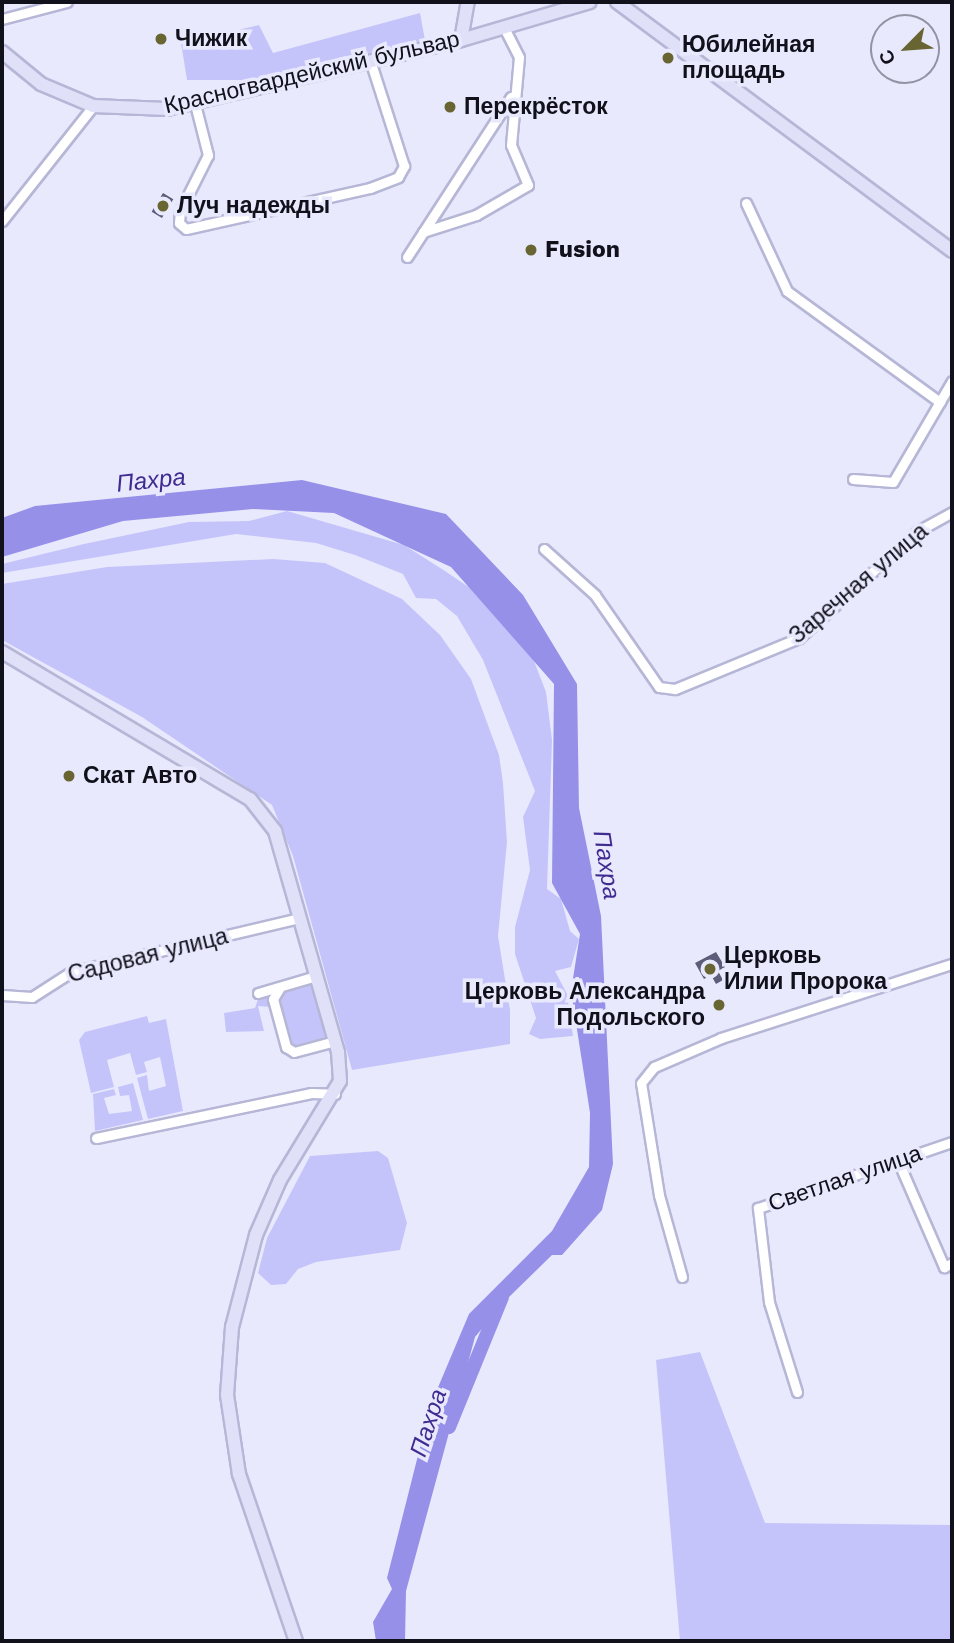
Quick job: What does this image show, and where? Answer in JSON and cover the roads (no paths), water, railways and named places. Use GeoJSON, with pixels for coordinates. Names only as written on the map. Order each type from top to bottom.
{"type":"FeatureCollection","features":[{"type":"Feature","properties":{"kind":"main road"},"geometry":{"type":"LineString","coordinates":[[461,40],[468,2]]}},
{"type":"Feature","properties":{"kind":"main road","name":"Красногвардейский бульвар"},"geometry":{"type":"LineString","coordinates":[[2,52],[41,84],[93,106],[167,109],[461,40],[590,2]]}},
{"type":"Feature","properties":{"kind":"main road"},"geometry":{"type":"LineString","coordinates":[[617,2],[952,251]]}},
{"type":"Feature","properties":{"kind":"main road"},"geometry":{"type":"LineString","coordinates":[[2,652],[261,807],[275,831],[335,1041],[341,1073],[335,1094],[280,1180],[256,1235],[232,1327],[227,1395],[239,1474],[296,1641]]}},
{"type":"Feature","properties":{"kind":"street"},"geometry":{"type":"LineString","coordinates":[[2,19],[67,2]]}},
{"type":"Feature","properties":{"kind":"street"},"geometry":{"type":"LineString","coordinates":[[423,232],[476,215],[528,185],[511,145],[512,96],[519,57],[504,27]]}},
{"type":"Feature","properties":{"kind":"street"},"geometry":{"type":"LineString","coordinates":[[195,104],[208,155],[178,223],[186,229],[370,188],[398,177],[404,166],[371,62]]}},
{"type":"Feature","properties":{"kind":"street"},"geometry":{"type":"LineString","coordinates":[[407,257],[512,96]]}},
{"type":"Feature","properties":{"kind":"street"},"geometry":{"type":"LineString","coordinates":[[2,221],[93,106]]}},
{"type":"Feature","properties":{"kind":"street"},"geometry":{"type":"LineString","coordinates":[[746,203],[787,291],[940,402]]}},
{"type":"Feature","properties":{"kind":"street"},"geometry":{"type":"LineString","coordinates":[[853,479],[893,482],[952,381]]}},
{"type":"Feature","properties":{"kind":"street","name":"Заречная улица"},"geometry":{"type":"LineString","coordinates":[[544,549],[595,595],[659,687],[675,689],[799,638],[918,530],[952,512]]}},
{"type":"Feature","properties":{"kind":"street","name":"Садовая улица"},"geometry":{"type":"LineString","coordinates":[[2,995],[32,997],[71,972],[299,918]]}},
{"type":"Feature","properties":{"kind":"street"},"geometry":{"type":"LineString","coordinates":[[682,1277],[659,1195],[641,1083],[654,1067],[722,1038],[952,964]]}},
{"type":"Feature","properties":{"kind":"street"},"geometry":{"type":"LineString","coordinates":[[258,993],[316,976]]}},
{"type":"Feature","properties":{"kind":"street"},"geometry":{"type":"LineString","coordinates":[[279,989],[273,999],[286,1046],[294,1052],[335,1041]]}},
{"type":"Feature","properties":{"kind":"street"},"geometry":{"type":"LineString","coordinates":[[96,1138],[311,1093],[335,1094]]}},
{"type":"Feature","properties":{"kind":"street","name":"Светлая улица"},"geometry":{"type":"LineString","coordinates":[[797,1392],[769,1302],[758,1208],[952,1142]]}},
{"type":"Feature","properties":{"kind":"street"},"geometry":{"type":"LineString","coordinates":[[898,1161],[944,1267],[952,1263]]}},
{"type":"Feature","properties":{"kind":"water"},"geometry":{"type":"Polygon","coordinates":[[[302,480],[446,514],[523,595],[577,684],[579,808],[601,916],[613,1164],[602,1210],[562,1255],[552,1255],[505,1301],[475,1337],[406,1591],[405,1641],[376,1641],[373,1622],[392,1589],[387,1578],[431,1404],[469,1314],[552,1231],[589,1167],[590,1113],[571,991],[580,934],[552,883],[554,684],[451,567],[334,513],[253,509],[123,521],[2,557],[2,518],[35,506],[302,480]]]}},
{"type":"Feature","properties":{"kind":"waterway","name":"Пахра"},"geometry":{"type":"LineString","coordinates":[[449,1427],[502,1297]]}},
{"type":"Feature","properties":{"kind":"place","name":"Чижик"},"geometry":{"type":"Point","coordinates":[161,39]}},
{"type":"Feature","properties":{"kind":"place","name":"Юбилейная площадь"},"geometry":{"type":"Point","coordinates":[668,58]}},
{"type":"Feature","properties":{"kind":"place","name":"Перекрёсток"},"geometry":{"type":"Point","coordinates":[450,107]}},
{"type":"Feature","properties":{"kind":"place","name":"Луч надежды"},"geometry":{"type":"Point","coordinates":[163,206]}},
{"type":"Feature","properties":{"kind":"place","name":"Fusion"},"geometry":{"type":"Point","coordinates":[531,250]}},
{"type":"Feature","properties":{"kind":"place","name":"Скат Авто"},"geometry":{"type":"Point","coordinates":[69,776]}},
{"type":"Feature","properties":{"kind":"place","name":"Церковь Илии Пророка"},"geometry":{"type":"Point","coordinates":[710,969]}},
{"type":"Feature","properties":{"kind":"place","name":"Церковь Александра Подольского"},"geometry":{"type":"Point","coordinates":[719,1005]}}]}
